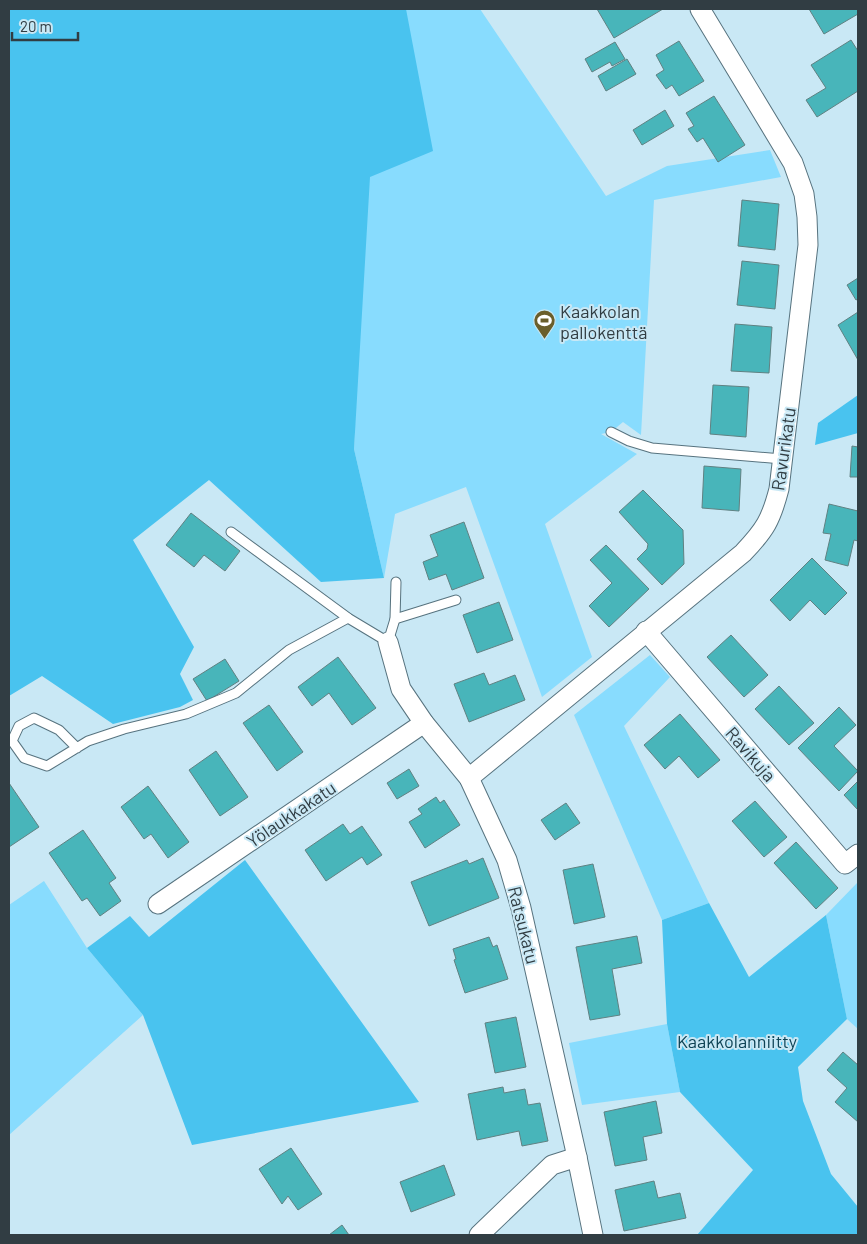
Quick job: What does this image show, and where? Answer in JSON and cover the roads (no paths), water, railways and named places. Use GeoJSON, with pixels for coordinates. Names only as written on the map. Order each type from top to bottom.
{"type":"FeatureCollection","features":[{"type":"Feature","properties":{"kind":"street","name":"Ravurikatu"},"geometry":{"type":"LineString","coordinates":[[469,778],[646,631],[743,554],[761,534],[772,515],[779,489],[808,245],[804,194],[792,163],[700,9]]}},
{"type":"Feature","properties":{"kind":"street","name":"Ravikuja"},"geometry":{"type":"LineString","coordinates":[[646,631],[845,864],[858,854]]}},
{"type":"Feature","properties":{"kind":"street","name":"Ratsukatu"},"geometry":{"type":"LineString","coordinates":[[388,642],[401,689],[424,723],[469,778],[507,860],[521,908],[593,1235]]}},
{"type":"Feature","properties":{"kind":"street","name":"Yölaukkakatu"},"geometry":{"type":"LineString","coordinates":[[158,904],[424,723]]}},
{"type":"Feature","properties":{"kind":"street"},"geometry":{"type":"LineString","coordinates":[[478,1235],[552,1165],[577,1157]]}},
{"type":"Feature","properties":{"kind":"lane"},"geometry":{"type":"LineString","coordinates":[[611,432],[629,441],[652,448],[782,459]]}},
{"type":"Feature","properties":{"kind":"lane"},"geometry":{"type":"LineString","coordinates":[[231,532],[348,618],[388,642],[395,619],[396,582]]}},
{"type":"Feature","properties":{"kind":"lane"},"geometry":{"type":"LineString","coordinates":[[395,619],[456,600]]}},
{"type":"Feature","properties":{"kind":"lane"},"geometry":{"type":"LineString","coordinates":[[77,748],[59,730],[34,718],[18,726],[12,741],[24,758],[47,766],[77,748],[88,741],[124,728],[186,714],[236,693],[289,650],[348,618]]}},
{"type":"Feature","properties":{"kind":"place","name":"Kaakkolan pallokenttä"},"geometry":{"type":"Point","coordinates":[544,340]}},
{"type":"Feature","properties":{"kind":"park label","name":"Kaakkolanniitty"},"geometry":{"type":"Point","coordinates":[737,1041]}}]}
